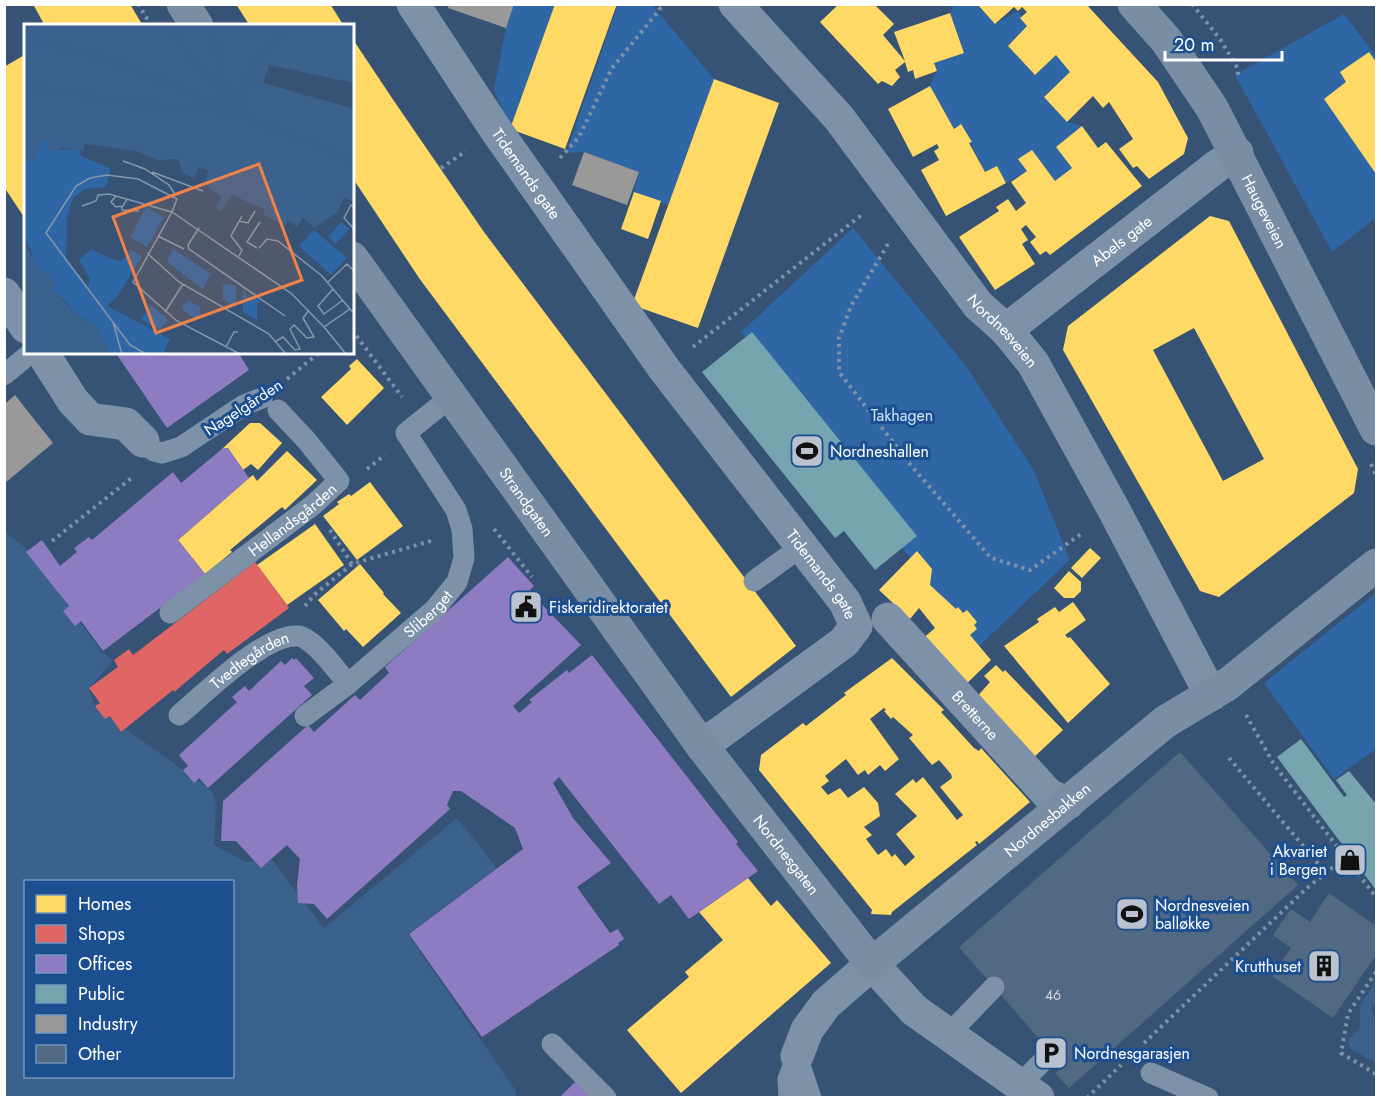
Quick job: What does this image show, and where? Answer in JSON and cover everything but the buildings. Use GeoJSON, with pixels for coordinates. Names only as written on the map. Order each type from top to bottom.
{"type":"FeatureCollection","features":[{"type":"Feature","properties":{"kind":"main road"},"geometry":{"type":"LineString","coordinates":[[183,4],[196,24]]}},
{"type":"Feature","properties":{"kind":"main road","name":"Haugeveien"},"geometry":{"type":"LineString","coordinates":[[1134,4],[1173,49],[1212,108],[1377,429]]}},
{"type":"Feature","properties":{"kind":"main road","name":"Strandgaten"},"geometry":{"type":"LineString","coordinates":[[354,261],[702,746]]}},
{"type":"Feature","properties":{"kind":"main road","name":"Nordnesbakken"},"geometry":{"type":"LineString","coordinates":[[872,964],[1165,723],[1220,690],[1377,565]]}},
{"type":"Feature","properties":{"kind":"main road","name":"Nordnesgaten"},"geometry":{"type":"LineString","coordinates":[[702,746],[872,964]]}},
{"type":"Feature","properties":{"kind":"street","name":"Tidemands gate"},"geometry":{"type":"LineString","coordinates":[[413,4],[496,130],[665,370],[845,602],[856,626],[844,642],[702,746]]}},
{"type":"Feature","properties":{"kind":"street","name":"Nordnesveien"},"geometry":{"type":"LineString","coordinates":[[735,4],[839,118],[978,305],[1006,330],[1033,363],[1114,510],[1220,690]]}},
{"type":"Feature","properties":{"kind":"street","name":"Abels gate"},"geometry":{"type":"LineString","coordinates":[[1006,330],[1217,166],[1237,153]]}},
{"type":"Feature","properties":{"kind":"street"},"geometry":{"type":"LineString","coordinates":[[4,294],[24,324]]}},
{"type":"Feature","properties":{"kind":"street"},"geometry":{"type":"LineString","coordinates":[[43,354],[73,401],[90,419],[126,424],[153,447]]}},
{"type":"Feature","properties":{"kind":"street","name":"Bretterne"},"geometry":{"type":"LineString","coordinates":[[888,620],[1045,791],[1050,796],[1068,802]]}},
{"type":"Feature","properties":{"kind":"street"},"geometry":{"type":"LineString","coordinates":[[797,1056],[807,1030],[826,1004],[872,964]]}},
{"type":"Feature","properties":{"kind":"street","name":"Nordnesgaten"},"geometry":{"type":"LineString","coordinates":[[872,964],[914,1011],[1029,1091]]}},
{"type":"Feature","properties":{"kind":"lane"},"geometry":{"type":"LineString","coordinates":[[4,375],[30,354]]}},
{"type":"Feature","properties":{"kind":"lane","name":"Sliberget"},"geometry":{"type":"LineString","coordinates":[[305,716],[348,684],[435,609],[457,582],[464,558],[462,529],[456,510],[406,433],[452,396]]}},
{"type":"Feature","properties":{"kind":"lane","name":"Nagelgården"},"geometry":{"type":"LineString","coordinates":[[153,447],[181,447],[244,405],[270,404]]}},
{"type":"Feature","properties":{"kind":"lane","name":"Hellandsgården"},"geometry":{"type":"LineString","coordinates":[[170,613],[313,505],[339,481],[307,441],[270,404]]}},
{"type":"Feature","properties":{"kind":"lane"},"geometry":{"type":"LineString","coordinates":[[754,581],[802,546]]}},
{"type":"Feature","properties":{"kind":"lane","name":"Tvedtegården"},"geometry":{"type":"LineString","coordinates":[[179,715],[251,654],[278,639],[299,636],[315,645],[348,684]]}},
{"type":"Feature","properties":{"kind":"lane"},"geometry":{"type":"LineString","coordinates":[[948,1035],[994,987]]}},
{"type":"Feature","properties":{"kind":"lane"},"geometry":{"type":"LineString","coordinates":[[552,1044],[606,1098]]}},
{"type":"Feature","properties":{"kind":"lane"},"geometry":{"type":"LineString","coordinates":[[1029,1091],[1051,1053]]}},
{"type":"Feature","properties":{"kind":"lane"},"geometry":{"type":"LineString","coordinates":[[789,1098],[788,1079],[797,1056]]}},
{"type":"Feature","properties":{"kind":"lane"},"geometry":{"type":"LineString","coordinates":[[797,1056],[811,1098]]}},
{"type":"Feature","properties":{"kind":"lane"},"geometry":{"type":"LineString","coordinates":[[1151,1073],[1208,1098]]}},
{"type":"Feature","properties":{"kind":"path"},"geometry":{"type":"LineString","coordinates":[[138,4],[151,24]]}},
{"type":"Feature","properties":{"kind":"path"},"geometry":{"type":"LineString","coordinates":[[567,153],[579,137],[612,68],[660,9],[657,4]]}},
{"type":"Feature","properties":{"kind":"path"},"geometry":{"type":"LineString","coordinates":[[441,168],[470,148]]}},
{"type":"Feature","properties":{"kind":"path"},"geometry":{"type":"LineString","coordinates":[[665,370],[900,200]]}},
{"type":"Feature","properties":{"kind":"path"},"geometry":{"type":"LineString","coordinates":[[900,200],[851,306],[839,338],[839,372],[909,463],[991,558],[1030,570],[1114,510]]}},
{"type":"Feature","properties":{"kind":"path","name":"Nagelgården"},"geometry":{"type":"LineString","coordinates":[[270,404],[318,354]]}},
{"type":"Feature","properties":{"kind":"path"},"geometry":{"type":"LineString","coordinates":[[52,541],[153,447]]}},
{"type":"Feature","properties":{"kind":"path"},"geometry":{"type":"LineString","coordinates":[[366,470],[389,452]]}},
{"type":"Feature","properties":{"kind":"path"},"geometry":{"type":"LineString","coordinates":[[313,505],[352,564]]}},
{"type":"Feature","properties":{"kind":"path"},"geometry":{"type":"LineString","coordinates":[[278,639],[314,595],[352,564],[435,539]]}},
{"type":"Feature","properties":{"kind":"path"},"geometry":{"type":"LineString","coordinates":[[1220,690],[1275,766],[1377,897]]}},
{"type":"Feature","properties":{"kind":"path"},"geometry":{"type":"LineString","coordinates":[[1229,758],[1326,873]]}},
{"type":"Feature","properties":{"kind":"path"},"geometry":{"type":"LineString","coordinates":[[1138,1049],[1307,888],[1346,857]]}},
{"type":"Feature","properties":{"kind":"path"},"geometry":{"type":"LineString","coordinates":[[1377,972],[1348,1014],[1341,1053],[1377,1074]]}},
{"type":"Feature","properties":{"kind":"path"},"geometry":{"type":"LineString","coordinates":[[1087,1098],[1129,1057]]}},
{"type":"Feature","properties":{"kind":"green space"},"geometry":{"type":"Polygon","coordinates":[[[444,5],[555,5],[510,129],[494,89],[506,28],[444,5]]]}},
{"type":"Feature","properties":{"kind":"green space"},"geometry":{"type":"Polygon","coordinates":[[[618,5],[652,5],[714,79],[668,205],[634,192],[639,172],[584,152],[566,153],[618,5]]]}},
{"type":"Feature","properties":{"kind":"green space"},"geometry":{"type":"Polygon","coordinates":[[[954,5],[977,5],[995,24],[1018,11],[1027,26],[1008,46],[1035,75],[1056,55],[1070,72],[1044,97],[1067,122],[1082,126],[1056,147],[1072,168],[1055,181],[1019,159],[1027,171],[1006,183],[997,166],[985,172],[961,125],[954,129],[930,86],[937,71],[934,63],[964,52],[950,13],[954,5]]]}},
{"type":"Feature","properties":{"kind":"green space"},"geometry":{"type":"Polygon","coordinates":[[[1344,14],[1376,56],[1376,218],[1332,252],[1235,75],[1344,14]]]}},
{"type":"Feature","properties":{"kind":"green space","name":"Takhagen"},"geometry":{"type":"Polygon","coordinates":[[[853,228],[966,366],[1033,469],[1070,560],[977,648],[741,332],[853,228]]]}},
{"type":"Feature","properties":{"kind":"green space"},"geometry":{"type":"Polygon","coordinates":[[[1376,593],[1376,749],[1334,779],[1264,683],[1376,593]]]}},
{"type":"Feature","properties":{"kind":"shaded area"},"geometry":{"type":"Polygon","coordinates":[[[4,531],[25,547],[102,652],[113,661],[89,688],[94,706],[212,791],[216,804],[214,845],[246,862],[271,859],[324,928],[457,818],[497,868],[408,934],[516,1091],[516,1097],[5,1097],[4,531]]]}},
{"type":"Feature","properties":{"kind":"shaded area"},"geometry":{"type":"Polygon","coordinates":[[[1376,980],[1376,1001],[1371,1009],[1376,1022],[1376,1063],[1349,1048],[1348,1040],[1360,1028],[1360,1006],[1376,980]]]}},
{"type":"Feature","properties":{"kind":"place","name":"Nordneshallen"},"geometry":{"type":"Point","coordinates":[807,451]}},
{"type":"Feature","properties":{"kind":"place","name":"Fiskeridirektoratet"},"geometry":{"type":"Point","coordinates":[526,607]}},
{"type":"Feature","properties":{"kind":"place","name":"Akvariet i Bergen"},"geometry":{"type":"Point","coordinates":[1350,860]}},
{"type":"Feature","properties":{"kind":"place","name":"Nordnesveien balløkke"},"geometry":{"type":"Point","coordinates":[1132,914]}},
{"type":"Feature","properties":{"kind":"place","name":"Krutthuset"},"geometry":{"type":"Point","coordinates":[1324,966]}},
{"type":"Feature","properties":{"kind":"place","name":"Nordnesgarasjen"},"geometry":{"type":"Point","coordinates":[1051,1053]}}]}
